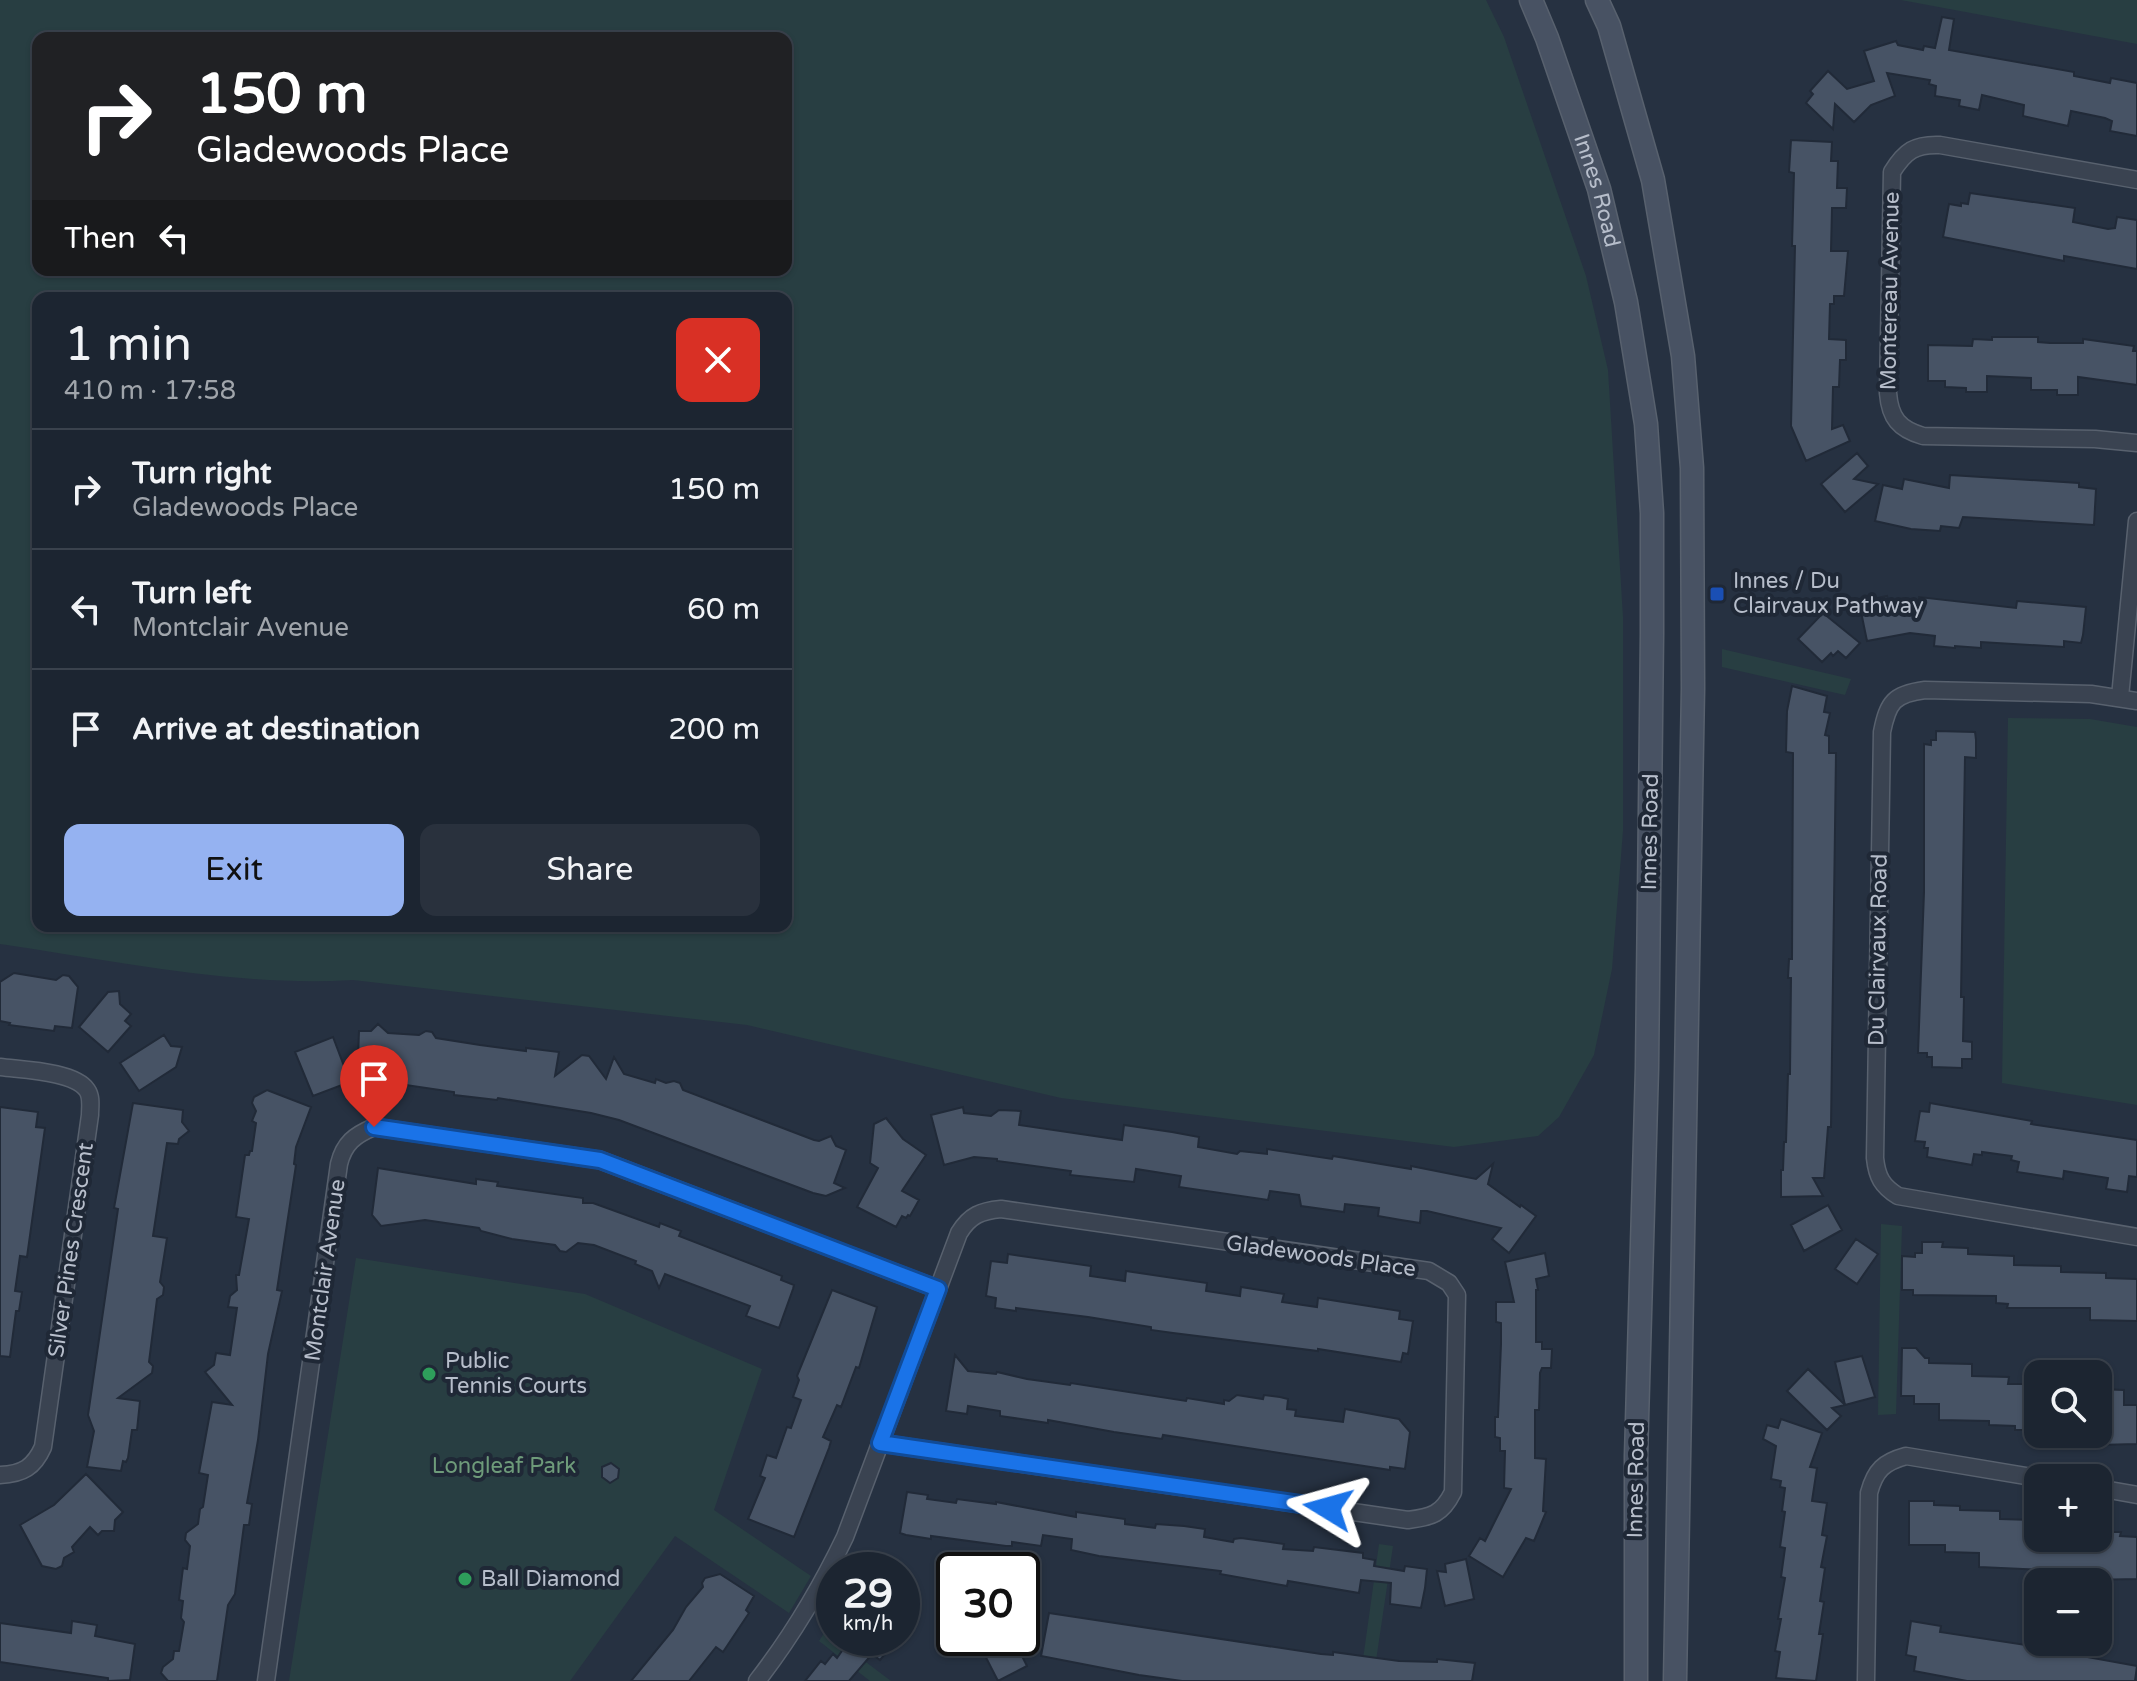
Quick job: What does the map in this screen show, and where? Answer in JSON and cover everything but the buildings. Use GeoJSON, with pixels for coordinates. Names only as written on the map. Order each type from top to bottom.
{"type":"FeatureCollection","features":[{"type":"Feature","properties":{"kind":"main road","name":"Innes Road"},"geometry":{"type":"LineString","coordinates":[[1531,0],[1599,189],[1626,302],[1646,424],[1652,513],[1647,1068],[1636,1456],[1636,1681]]}},
{"type":"Feature","properties":{"kind":"main road","name":"Innes Road"},"geometry":{"type":"LineString","coordinates":[[1597,0],[1609,26],[1653,180],[1683,356],[1692,468],[1693,688],[1675,1681]]}},
{"type":"Feature","properties":{"kind":"street","name":"Montereau Avenue"},"geometry":{"type":"LineString","coordinates":[[2137,180],[1940,145],[1921,145],[1908,151],[1892,172],[1888,393],[1889,408],[1896,423],[1909,432],[1923,436],[2095,439],[2137,443]]}},
{"type":"Feature","properties":{"kind":"street"},"geometry":{"type":"LineString","coordinates":[[2120,697],[2137,521]]}},
{"type":"Feature","properties":{"kind":"street","name":"Du Clairvaux Road"},"geometry":{"type":"LineString","coordinates":[[2137,701],[2091,694],[1925,690],[1909,692],[1895,699],[1886,712],[1882,732],[1875,1158],[1877,1175],[1885,1188],[1898,1196],[2137,1237]]}},
{"type":"Feature","properties":{"kind":"street","name":"Silver Pines Crescent"},"geometry":{"type":"LineString","coordinates":[[0,1067],[71,1077],[88,1090],[90,1097],[43,1447],[37,1460],[21,1473],[0,1475]]}},
{"type":"Feature","properties":{"kind":"street","name":"Montclair Avenue"},"geometry":{"type":"LineString","coordinates":[[266,1681],[339,1164],[346,1144],[357,1134],[374,1127],[600,1160],[938,1289]]}},
{"type":"Feature","properties":{"kind":"street","name":"Gladewoods Place"},"geometry":{"type":"LineString","coordinates":[[757,1681],[781,1650],[825,1579],[845,1537],[880,1443],[938,1289],[966,1222],[983,1211],[1001,1209],[1429,1271],[1440,1275],[1457,1295],[1453,1492],[1446,1505],[1430,1518],[1408,1520],[880,1443]]}},
{"type":"Feature","properties":{"kind":"street"},"geometry":{"type":"LineString","coordinates":[[1866,1681],[1869,1493],[1879,1469],[1888,1461],[1906,1456],[2024,1476]]}},
{"type":"Feature","properties":{"kind":"street"},"geometry":{"type":"LineString","coordinates":[[2112,1491],[2137,1495]]}},
{"type":"Feature","properties":{"kind":"green space"},"geometry":{"type":"Polygon","coordinates":[[[0,0],[1486,0],[1504,37],[1586,276],[1608,370],[1623,617],[1623,831],[1612,969],[1594,1055],[1559,1117],[1538,1136],[1454,1147],[1061,1098],[747,1025],[353,980],[265,980],[132,965],[0,944],[0,0]]]}},
{"type":"Feature","properties":{"kind":"green space"},"geometry":{"type":"Polygon","coordinates":[[[1901,0],[2137,0],[2137,44],[1901,0]]]}},
{"type":"Feature","properties":{"kind":"green space"},"geometry":{"type":"Polygon","coordinates":[[[1722,649],[1851,679],[1845,695],[1722,667],[1722,649]]]}},
{"type":"Feature","properties":{"kind":"green space"},"geometry":{"type":"Polygon","coordinates":[[[2008,718],[2090,719],[2137,727],[2137,1105],[2002,1083],[2008,718]]]}},
{"type":"Feature","properties":{"kind":"green space"},"geometry":{"type":"Polygon","coordinates":[[[1881,1224],[1902,1226],[1896,1414],[1878,1415],[1881,1224]]]}},
{"type":"Feature","properties":{"kind":"green space","name":"Longleaf Park"},"geometry":{"type":"Polygon","coordinates":[[[356,1258],[585,1294],[762,1369],[714,1510],[811,1576],[789,1613],[675,1536],[570,1681],[289,1681],[356,1258]]]}},
{"type":"Feature","properties":{"kind":"green space"},"geometry":{"type":"Polygon","coordinates":[[[1379,1544],[1393,1546],[1373,1681],[1360,1681],[1379,1544]]]}},
{"type":"Feature","properties":{"kind":"green space"},"geometry":{"type":"Polygon","coordinates":[[[838,1656],[858,1656],[891,1681],[870,1681],[838,1656]]]}},
{"type":"Feature","properties":{"kind":"place","name":"Innes / Du Clairvaux Pathway"},"geometry":{"type":"Point","coordinates":[1717,594]}},
{"type":"Feature","properties":{"kind":"place","name":"Public Tennis Courts"},"geometry":{"type":"Point","coordinates":[429,1374]}},
{"type":"Feature","properties":{"kind":"place","name":"Ball Diamond"},"geometry":{"type":"Point","coordinates":[465,1579]}},
{"type":"Feature","properties":{"kind":"route"},"geometry":{"type":"LineString","coordinates":[[374,1127],[600,1160],[938,1289],[880,1443],[1328,1508]]}}]}
